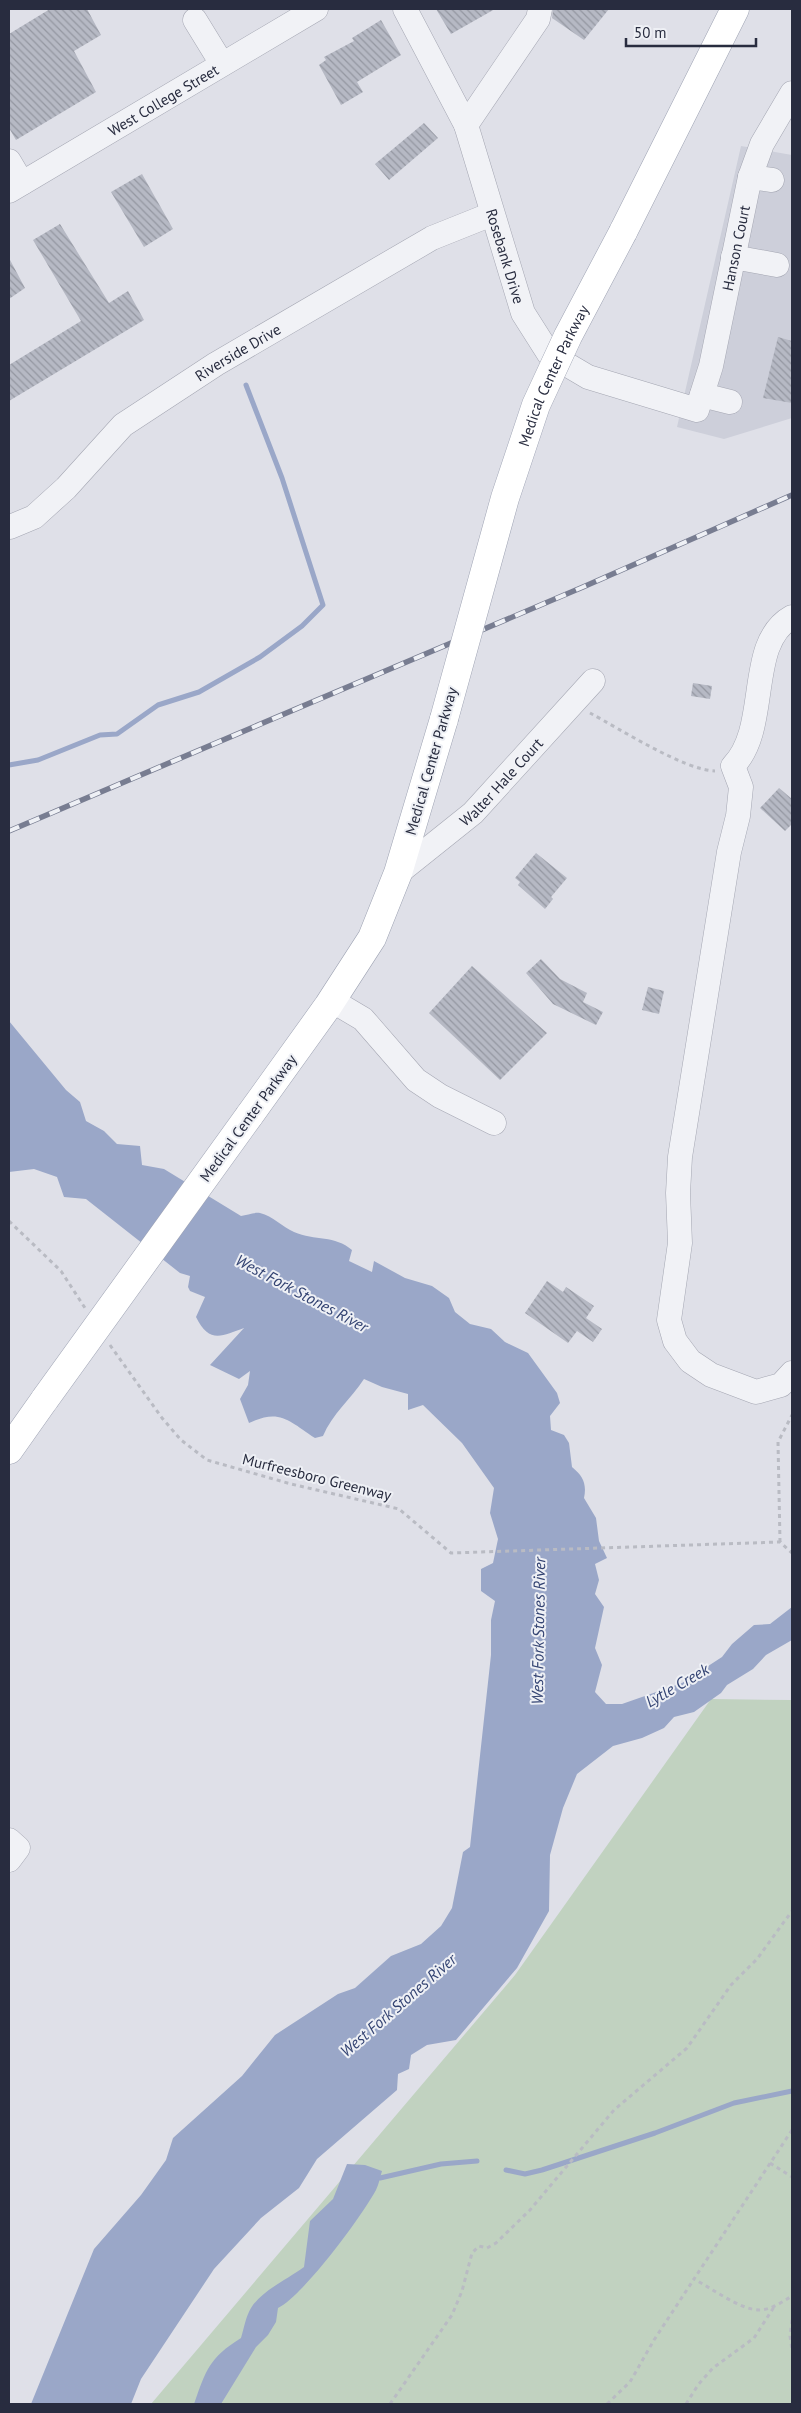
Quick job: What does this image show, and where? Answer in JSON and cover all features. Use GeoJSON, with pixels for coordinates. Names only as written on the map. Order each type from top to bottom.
{"type":"FeatureCollection","features":[{"type":"Feature","properties":{"kind":"main road","name":"Medical Center Parkway"},"geometry":{"type":"LineString","coordinates":[[9,1450],[249,1116],[331,1000],[372,938],[398,873],[444,719],[505,498],[536,405],[568,336],[624,232],[735,9]]}},
{"type":"Feature","properties":{"kind":"street","name":"West College Street"},"geometry":{"type":"LineString","coordinates":[[15,187],[316,9]]}},
{"type":"Feature","properties":{"kind":"street","name":"Rosebank Drive"},"geometry":{"type":"LineString","coordinates":[[405,9],[466,125],[523,313],[549,354],[588,377],[700,402],[730,402]]}},
{"type":"Feature","properties":{"kind":"street"},"geometry":{"type":"LineString","coordinates":[[466,125],[538,19],[540,9]]}},
{"type":"Feature","properties":{"kind":"street"},"geometry":{"type":"LineString","coordinates":[[195,20],[222,64]]}},
{"type":"Feature","properties":{"kind":"street","name":"Hanson Court"},"geometry":{"type":"LineString","coordinates":[[700,402],[711,366],[733,257],[761,178],[762,144],[792,92]]}},
{"type":"Feature","properties":{"kind":"street"},"geometry":{"type":"LineString","coordinates":[[9,161],[15,187]]}},
{"type":"Feature","properties":{"kind":"street","name":"Riverside Drive"},"geometry":{"type":"LineString","coordinates":[[10,527],[34,516],[66,488],[123,425],[208,369],[432,238],[492,214]]}},
{"type":"Feature","properties":{"kind":"street"},"geometry":{"type":"LineString","coordinates":[[733,257],[777,265]]}},
{"type":"Feature","properties":{"kind":"street"},"geometry":{"type":"LineString","coordinates":[[792,617],[782,622],[772,636],[763,664],[755,717],[748,745],[733,766],[741,787],[738,816],[729,852],[680,1157],[678,1193],[680,1243],[669,1320],[674,1342],[690,1361],[710,1376],[756,1392],[782,1385],[792,1373]]}},
{"type":"Feature","properties":{"kind":"street","name":"Walter Hale Court"},"geometry":{"type":"LineString","coordinates":[[398,873],[473,813],[593,681]]}},
{"type":"Feature","properties":{"kind":"street"},"geometry":{"type":"LineString","coordinates":[[331,1000],[363,1019],[416,1080],[440,1096],[494,1123]]}},
{"type":"Feature","properties":{"kind":"street"},"geometry":{"type":"LineString","coordinates":[[9,1840],[18,1848],[9,1860]]}},
{"type":"Feature","properties":{"kind":"path"},"geometry":{"type":"LineString","coordinates":[[572,704],[673,757],[704,770]]}},
{"type":"Feature","properties":{"kind":"path"},"geometry":{"type":"LineString","coordinates":[[9,1221],[60,1271],[87,1310]]}},
{"type":"Feature","properties":{"kind":"path","name":"Murfreesboro Greenway"},"geometry":{"type":"LineString","coordinates":[[108,1342],[169,1425],[182,1440],[207,1460],[291,1484],[399,1508],[451,1553],[780,1542]]}},
{"type":"Feature","properties":{"kind":"path"},"geometry":{"type":"LineString","coordinates":[[792,1415],[778,1442],[780,1542],[792,1553]]}},
{"type":"Feature","properties":{"kind":"path"},"geometry":{"type":"LineString","coordinates":[[390,2404],[455,2309],[473,2250],[479,2246],[487,2248],[496,2243],[530,2210],[614,2110],[694,2040],[731,1985],[757,1958],[792,1911]]}},
{"type":"Feature","properties":{"kind":"path"},"geometry":{"type":"LineString","coordinates":[[607,2404],[630,2382],[654,2340],[792,2130]]}},
{"type":"Feature","properties":{"kind":"path"},"geometry":{"type":"LineString","coordinates":[[770,2163],[792,2177]]}},
{"type":"Feature","properties":{"kind":"path"},"geometry":{"type":"LineString","coordinates":[[694,2279],[746,2307],[759,2310],[774,2307],[792,2296]]}},
{"type":"Feature","properties":{"kind":"path"},"geometry":{"type":"LineString","coordinates":[[686,2404],[713,2368],[754,2338],[774,2307]]}},
{"type":"Feature","properties":{"kind":"path"},"geometry":{"type":"LineString","coordinates":[[792,2320],[790,2336],[792,2350]]}},
{"type":"Feature","properties":{"kind":"shaded area"},"geometry":{"type":"Polygon","coordinates":[[[741,146],[792,155],[792,418],[724,439],[677,427],[741,146]]]}},
{"type":"Feature","properties":{"kind":"green space"},"geometry":{"type":"Polygon","coordinates":[[[711,1699],[792,1700],[792,2404],[151,2404],[515,1975],[711,1699]]]}},
{"type":"Feature","properties":{"kind":"water"},"geometry":{"type":"Polygon","coordinates":[[[9,1021],[66,1090],[80,1102],[86,1121],[104,1131],[117,1144],[140,1146],[142,1165],[164,1169],[241,1216],[260,1213],[302,1235],[339,1242],[352,1250],[349,1261],[372,1272],[374,1261],[405,1278],[432,1286],[449,1298],[455,1312],[470,1324],[491,1329],[505,1342],[528,1353],[557,1393],[560,1403],[550,1416],[551,1430],[564,1435],[569,1443],[572,1467],[583,1481],[585,1489],[584,1498],[596,1518],[599,1541],[607,1558],[595,1564],[599,1580],[595,1594],[604,1607],[595,1648],[602,1665],[595,1692],[606,1704],[622,1704],[682,1683],[722,1657],[732,1644],[754,1625],[770,1624],[792,1607],[792,1640],[766,1655],[753,1669],[727,1685],[721,1693],[694,1712],[674,1717],[664,1728],[642,1738],[613,1746],[577,1774],[563,1808],[550,1855],[549,1911],[517,1968],[456,2040],[427,2045],[411,2055],[409,2069],[398,2074],[397,2090],[317,2159],[299,2188],[261,2218],[214,2269],[141,2379],[131,2404],[31,2404],[94,2249],[141,2195],[166,2160],[173,2138],[242,2076],[275,2035],[338,1994],[355,1988],[391,1956],[421,1944],[441,1926],[452,1908],[463,1852],[470,1847],[491,1655],[491,1620],[495,1601],[481,1591],[481,1569],[493,1563],[498,1539],[490,1513],[494,1488],[462,1443],[423,1405],[408,1410],[408,1394],[382,1387],[364,1379],[336,1414],[323,1436],[315,1438],[284,1418],[269,1417],[249,1423],[240,1399],[248,1385],[250,1371],[239,1379],[210,1365],[244,1328],[217,1336],[206,1331],[196,1317],[205,1297],[190,1291],[188,1287],[190,1276],[180,1273],[86,1199],[64,1197],[57,1177],[34,1169],[9,1172],[9,1021]]]}},
{"type":"Feature","properties":{"kind":"water"},"geometry":{"type":"Polygon","coordinates":[[[347,2164],[365,2165],[382,2171],[377,2188],[369,2202],[316,2272],[289,2301],[278,2308],[276,2322],[268,2335],[256,2347],[221,2404],[194,2404],[210,2366],[222,2352],[241,2338],[248,2315],[255,2302],[304,2267],[310,2221],[333,2199],[347,2164]]]}},
{"type":"Feature","properties":{"kind":"building"},"geometry":{"type":"Polygon","coordinates":[[[50,9],[87,9],[101,35],[74,51],[96,92],[16,140],[9,128],[9,34],[50,9]]]}},
{"type":"Feature","properties":{"kind":"building"},"geometry":{"type":"Polygon","coordinates":[[[436,9],[495,9],[451,34],[436,9]]]}},
{"type":"Feature","properties":{"kind":"building"},"geometry":{"type":"Polygon","coordinates":[[[553,9],[609,9],[584,40],[552,18],[553,9]]]}},
{"type":"Feature","properties":{"kind":"building"},"geometry":{"type":"Polygon","coordinates":[[[381,20],[401,55],[357,82],[363,92],[341,105],[319,65],[326,60],[324,57],[354,41],[352,38],[381,20]]]}},
{"type":"Feature","properties":{"kind":"building"},"geometry":{"type":"Polygon","coordinates":[[[424,123],[438,138],[389,180],[375,164],[424,123]]]}},
{"type":"Feature","properties":{"kind":"building"},"geometry":{"type":"Polygon","coordinates":[[[142,174],[173,229],[144,247],[111,192],[142,174]]]}},
{"type":"Feature","properties":{"kind":"building"},"geometry":{"type":"Polygon","coordinates":[[[60,224],[109,303],[128,291],[144,320],[9,401],[9,365],[81,321],[33,240],[60,224]]]}},
{"type":"Feature","properties":{"kind":"building"},"geometry":{"type":"Polygon","coordinates":[[[9,258],[25,288],[9,299],[9,258]]]}},
{"type":"Feature","properties":{"kind":"building"},"geometry":{"type":"Polygon","coordinates":[[[778,337],[792,341],[792,403],[763,398],[778,337]]]}},
{"type":"Feature","properties":{"kind":"building"},"geometry":{"type":"Polygon","coordinates":[[[693,683],[712,686],[710,699],[691,696],[693,683]]]}},
{"type":"Feature","properties":{"kind":"building"},"geometry":{"type":"Polygon","coordinates":[[[779,788],[792,799],[792,824],[785,831],[760,808],[779,788]]]}},
{"type":"Feature","properties":{"kind":"building"},"geometry":{"type":"Polygon","coordinates":[[[536,853],[567,878],[551,897],[553,899],[545,909],[518,885],[520,882],[515,878],[536,853]]]}},
{"type":"Feature","properties":{"kind":"building"},"geometry":{"type":"Polygon","coordinates":[[[541,959],[560,979],[587,993],[583,1002],[603,1012],[596,1025],[553,1004],[526,973],[541,959]]]}},
{"type":"Feature","properties":{"kind":"building"},"geometry":{"type":"Polygon","coordinates":[[[472,966],[547,1033],[500,1080],[429,1013],[472,966]]]}},
{"type":"Feature","properties":{"kind":"building"},"geometry":{"type":"Polygon","coordinates":[[[648,987],[664,991],[659,1014],[642,1010],[648,987]]]}},
{"type":"Feature","properties":{"kind":"building"},"geometry":{"type":"Polygon","coordinates":[[[547,1281],[563,1292],[566,1287],[594,1306],[586,1318],[602,1329],[593,1342],[577,1331],[568,1343],[525,1313],[547,1281]]]}},
{"type":"Feature","properties":{"kind":"waterway"},"geometry":{"type":"LineString","coordinates":[[9,765],[38,760],[100,735],[117,734],[158,705],[199,692],[260,657],[302,626],[323,605],[282,478],[246,385]]}},
{"type":"Feature","properties":{"kind":"waterway"},"geometry":{"type":"LineString","coordinates":[[506,2170],[525,2174],[542,2170],[655,2133],[734,2103],[792,2091]]}},
{"type":"Feature","properties":{"kind":"waterway"},"geometry":{"type":"LineString","coordinates":[[380,2178],[441,2164],[477,2161]]}},
{"type":"Feature","properties":{"kind":"railway"},"geometry":{"type":"LineString","coordinates":[[9,831],[583,587],[792,495]]}},
{"type":"Feature","properties":{"kind":"water label","name":"West Fork Stones River"},"geometry":{"type":"Point","coordinates":[302,1293]}},
{"type":"Feature","properties":{"kind":"water label","name":"West Fork Stones River"},"geometry":{"type":"Point","coordinates":[538,1631]}},
{"type":"Feature","properties":{"kind":"water label","name":"Lytle Creek"},"geometry":{"type":"Point","coordinates":[677,1685]}},
{"type":"Feature","properties":{"kind":"water label","name":"West Fork Stones River"},"geometry":{"type":"Point","coordinates":[398,2005]}}]}
